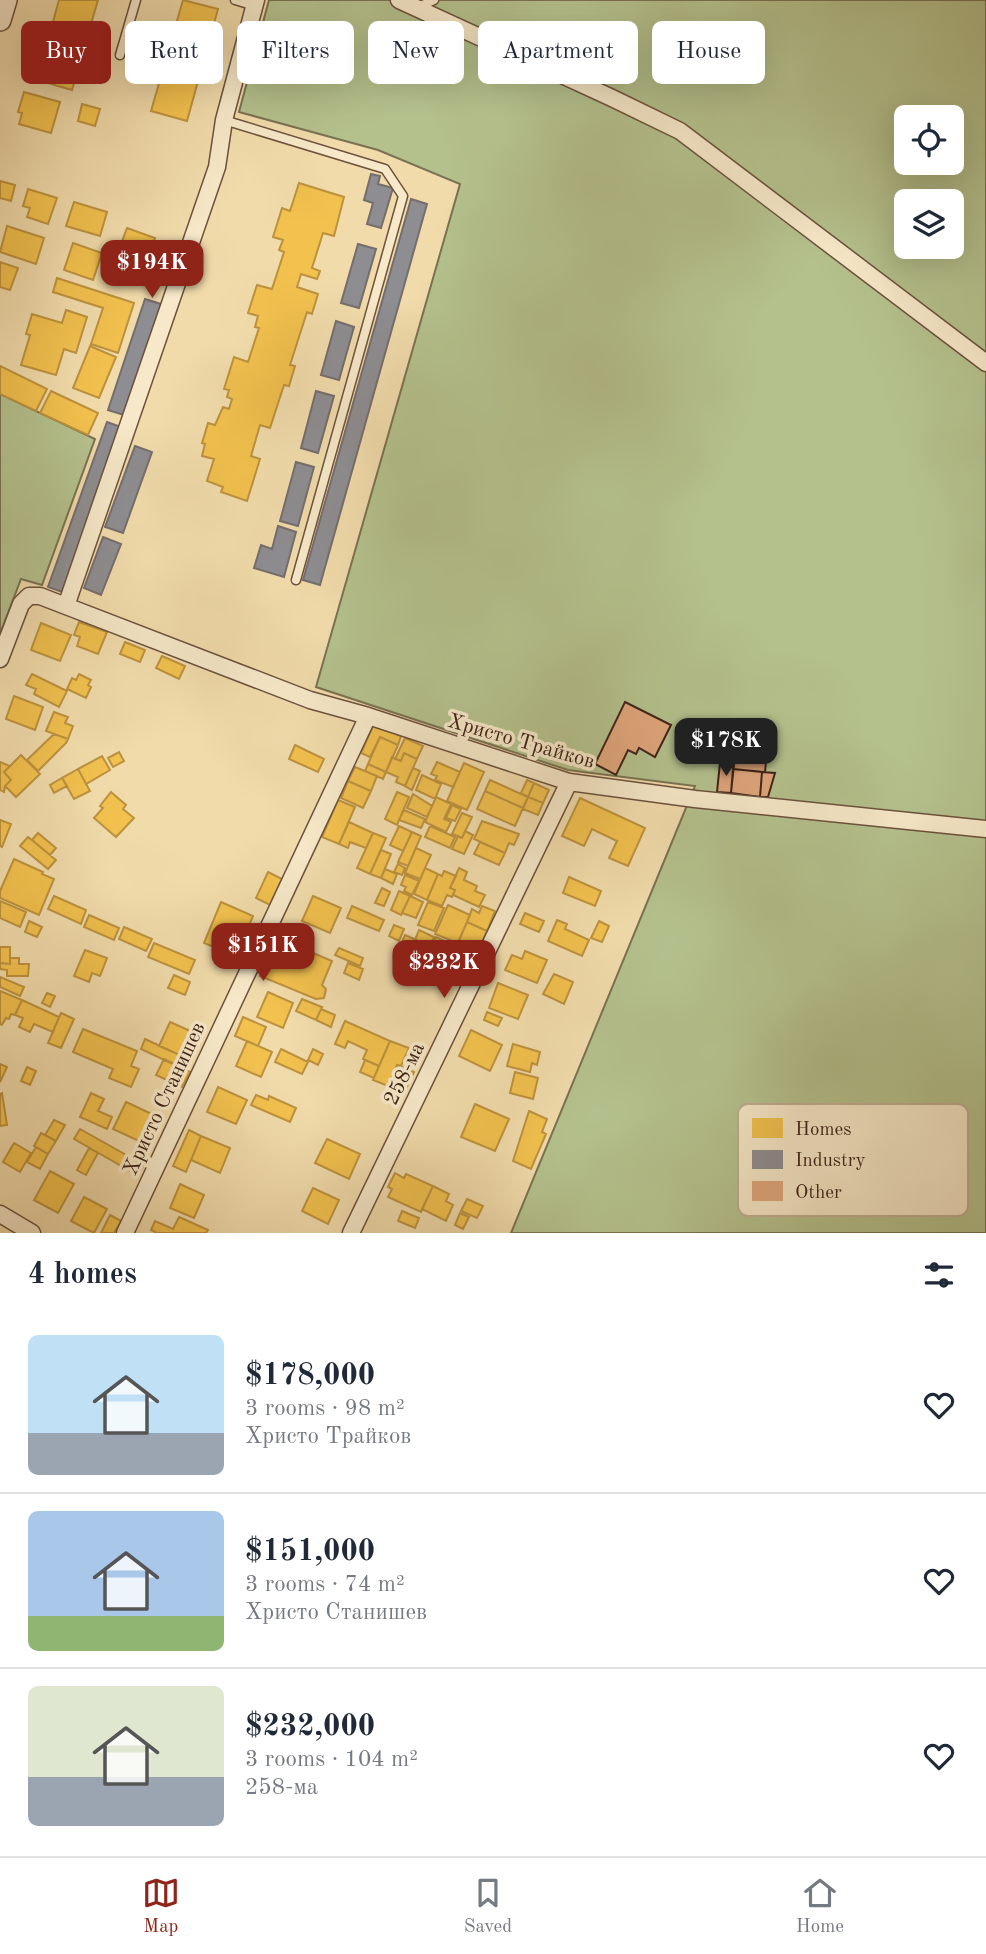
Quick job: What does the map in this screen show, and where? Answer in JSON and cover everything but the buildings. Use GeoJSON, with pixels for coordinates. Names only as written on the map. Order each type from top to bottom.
{"type":"FeatureCollection","features":[{"type":"Feature","properties":{"kind":"street"},"geometry":{"type":"LineString","coordinates":[[0,20],[6,0]]}},
{"type":"Feature","properties":{"kind":"street"},"geometry":{"type":"LineString","coordinates":[[399,0],[680,131],[986,363]]}},
{"type":"Feature","properties":{"kind":"street"},"geometry":{"type":"LineString","coordinates":[[66,606],[217,167],[225,120],[256,3]]}},
{"type":"Feature","properties":{"kind":"street","name":"Христо Трайков"},"geometry":{"type":"LineString","coordinates":[[0,659],[21,604],[29,596],[40,596],[310,700],[368,716],[569,782],[695,799],[986,829]]}},
{"type":"Feature","properties":{"kind":"street","name":"Христо Станишев"},"geometry":{"type":"LineString","coordinates":[[125,1233],[368,716]]}},
{"type":"Feature","properties":{"kind":"street","name":"258-ма"},"geometry":{"type":"LineString","coordinates":[[351,1233],[569,782]]}},
{"type":"Feature","properties":{"kind":"street"},"geometry":{"type":"LineString","coordinates":[[0,1214],[32,1233]]}},
{"type":"Feature","properties":{"kind":"lane"},"geometry":{"type":"LineString","coordinates":[[120,55],[136,0]]}},
{"type":"Feature","properties":{"kind":"lane"},"geometry":{"type":"LineString","coordinates":[[235,0],[256,3]]}},
{"type":"Feature","properties":{"kind":"lane"},"geometry":{"type":"LineString","coordinates":[[415,8],[434,0]]}},
{"type":"Feature","properties":{"kind":"lane"},"geometry":{"type":"LineString","coordinates":[[225,120],[385,169],[403,196],[296,580]]}},
{"type":"Feature","properties":{"kind":"green space"},"geometry":{"type":"Polygon","coordinates":[[[269,0],[392,0],[415,8],[434,0],[986,0],[986,1233],[511,1233],[695,786],[568,770],[316,687],[460,184],[378,150],[239,112],[246,84],[354,84],[354,21],[263,21],[269,0]]]}},
{"type":"Feature","properties":{"kind":"green space"},"geometry":{"type":"Polygon","coordinates":[[[0,394],[95,439],[42,585],[21,579],[0,634],[0,394]]]}}]}
